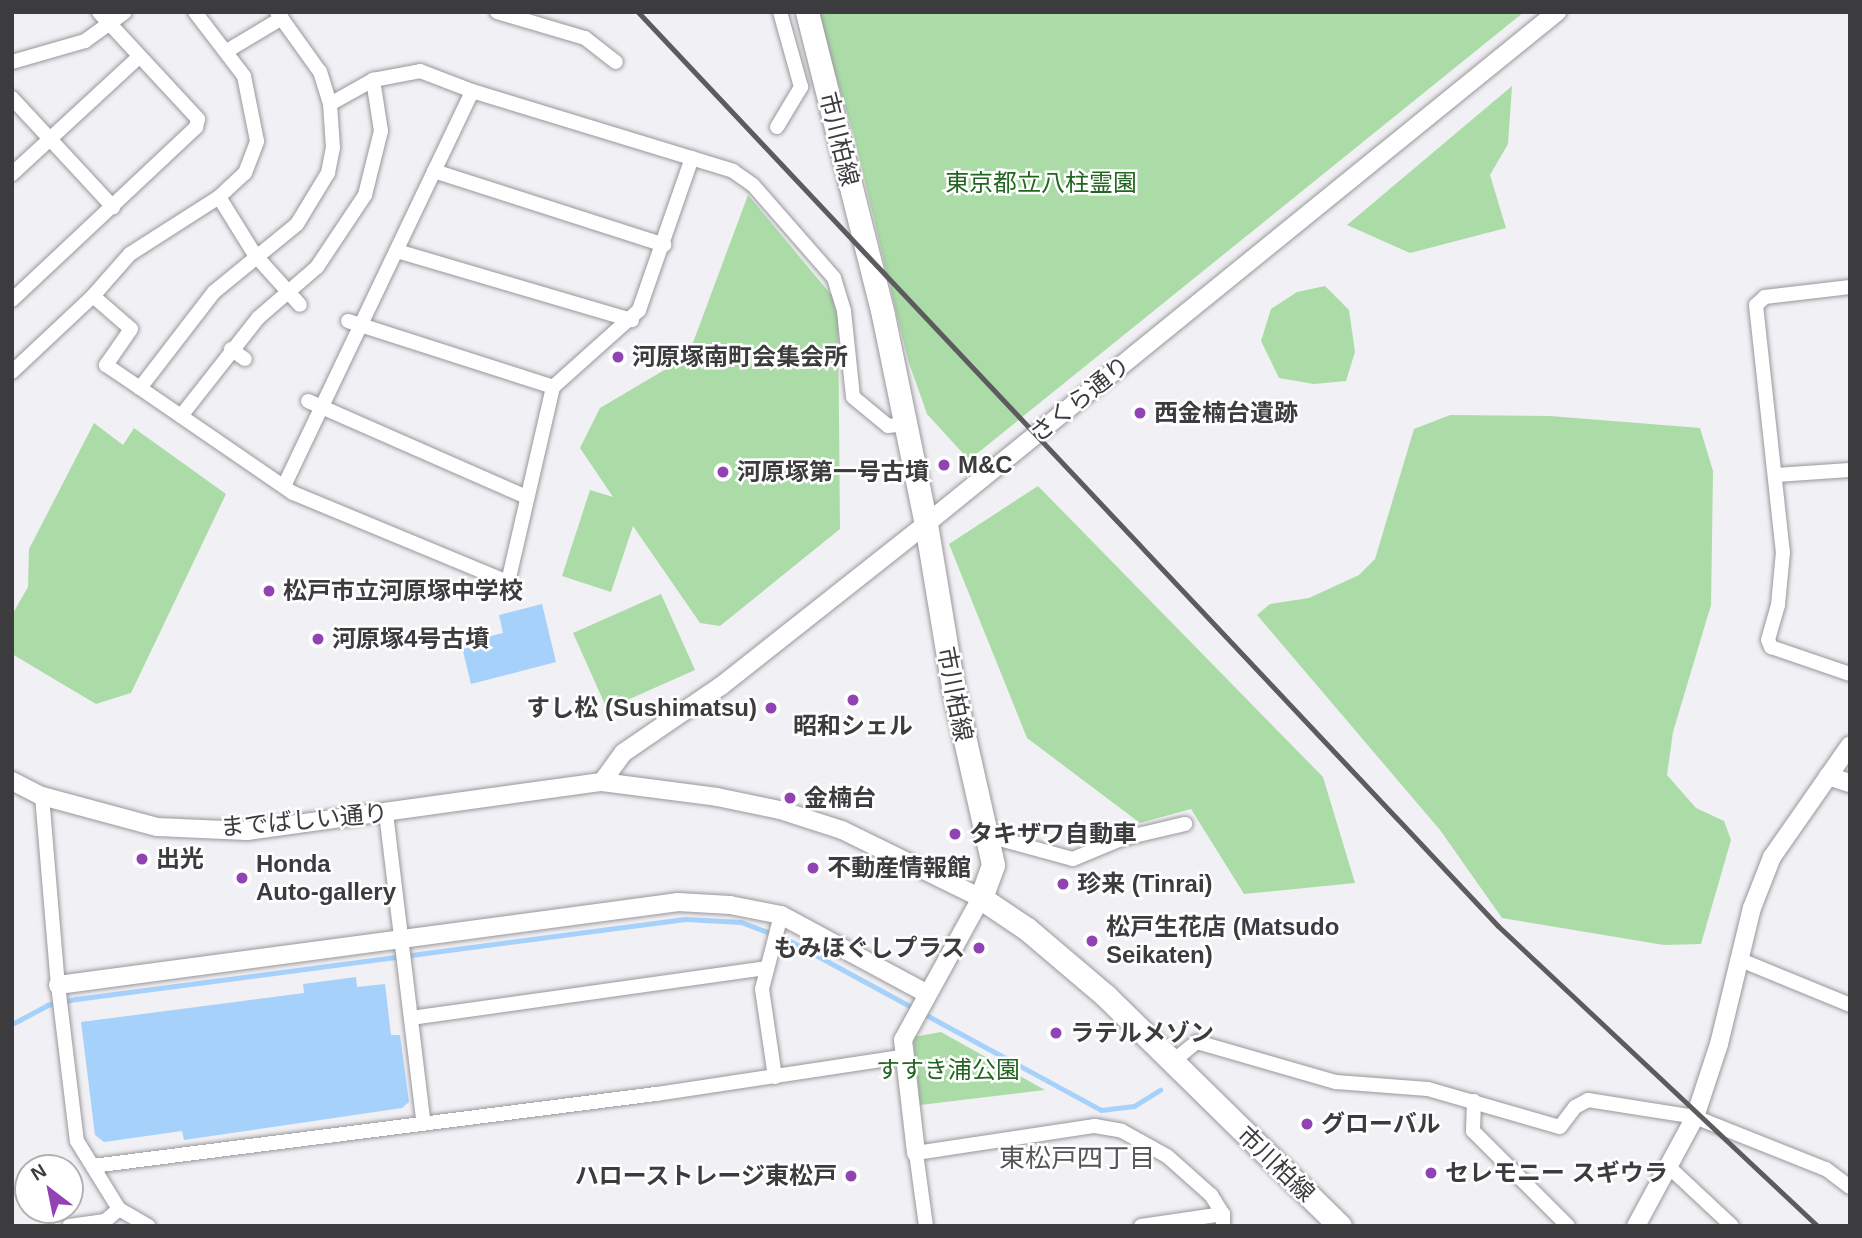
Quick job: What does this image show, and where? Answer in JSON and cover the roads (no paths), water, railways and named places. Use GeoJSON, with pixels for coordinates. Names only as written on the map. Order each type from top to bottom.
{"type":"FeatureCollection","features":[{"type":"Feature","properties":{"kind":"main road","name":"市川柏線"},"geometry":{"type":"LineString","coordinates":[[807,12],[906,424],[953,687],[993,865],[981,898],[1027,929],[1100,991],[1340,1226]]}},
{"type":"Feature","properties":{"kind":"street"},"geometry":{"type":"LineString","coordinates":[[12,300],[197,127],[198,119],[99,12]]}},
{"type":"Feature","properties":{"kind":"street"},"geometry":{"type":"LineString","coordinates":[[12,62],[85,41],[125,12]]}},
{"type":"Feature","properties":{"kind":"street"},"geometry":{"type":"LineString","coordinates":[[12,372],[93,296],[130,254],[219,197],[245,173],[257,141],[244,76],[195,12]]}},
{"type":"Feature","properties":{"kind":"street"},"geometry":{"type":"LineString","coordinates":[[496,12],[585,38],[616,62]]}},
{"type":"Feature","properties":{"kind":"street"},"geometry":{"type":"LineString","coordinates":[[777,127],[801,87],[780,12]]}},
{"type":"Feature","properties":{"kind":"street","name":"さくら通り"},"geometry":{"type":"LineString","coordinates":[[602,782],[622,753],[721,686],[926,524],[1557,12]]}},
{"type":"Feature","properties":{"kind":"street"},"geometry":{"type":"LineString","coordinates":[[139,388],[214,292],[256,255],[297,225],[328,173],[333,148],[330,104],[320,72],[279,15],[227,51]]}},
{"type":"Feature","properties":{"kind":"street"},"geometry":{"type":"LineString","coordinates":[[12,174],[139,57]]}},
{"type":"Feature","properties":{"kind":"street"},"geometry":{"type":"LineString","coordinates":[[330,104],[373,80],[420,71],[472,91],[733,171],[752,185],[824,262],[834,278],[844,311],[853,397],[888,426],[906,424]]}},
{"type":"Feature","properties":{"kind":"street"},"geometry":{"type":"LineString","coordinates":[[181,416],[258,318],[293,300],[340,239],[365,195],[381,131],[373,80]]}},
{"type":"Feature","properties":{"kind":"street"},"geometry":{"type":"LineString","coordinates":[[284,486],[314,405],[355,323],[397,251],[472,91]]}},
{"type":"Feature","properties":{"kind":"street"},"geometry":{"type":"LineString","coordinates":[[12,98],[113,206]]}},
{"type":"Feature","properties":{"kind":"street"},"geometry":{"type":"LineString","coordinates":[[93,296],[131,329],[106,365],[139,388],[284,486],[508,582],[553,387],[566,372],[632,320],[664,244],[692,158]]}},
{"type":"Feature","properties":{"kind":"street"},"geometry":{"type":"LineString","coordinates":[[434,171],[664,244]]}},
{"type":"Feature","properties":{"kind":"street"},"geometry":{"type":"LineString","coordinates":[[219,197],[256,255],[293,300]]}},
{"type":"Feature","properties":{"kind":"street"},"geometry":{"type":"LineString","coordinates":[[397,251],[632,320]]}},
{"type":"Feature","properties":{"kind":"street"},"geometry":{"type":"LineString","coordinates":[[1850,287],[1765,297],[1756,305],[1783,552],[1778,605],[1768,640],[1771,647],[1850,674]]}},
{"type":"Feature","properties":{"kind":"street"},"geometry":{"type":"LineString","coordinates":[[355,323],[553,387]]}},
{"type":"Feature","properties":{"kind":"street"},"geometry":{"type":"LineString","coordinates":[[231,349],[245,359]]}},
{"type":"Feature","properties":{"kind":"street"},"geometry":{"type":"LineString","coordinates":[[314,405],[527,497]]}},
{"type":"Feature","properties":{"kind":"street"},"geometry":{"type":"LineString","coordinates":[[1776,475],[1850,470]]}},
{"type":"Feature","properties":{"kind":"street"},"geometry":{"type":"LineString","coordinates":[[1636,1226],[1695,1117],[1719,1044],[1738,959],[1772,856],[1850,745]]}},
{"type":"Feature","properties":{"kind":"street"},"geometry":{"type":"LineString","coordinates":[[1828,776],[1850,783]]}},
{"type":"Feature","properties":{"kind":"street","name":"までばしい通り"},"geometry":{"type":"LineString","coordinates":[[12,781],[42,796],[157,827],[247,831],[602,782],[780,810],[899,854],[981,898]]}},
{"type":"Feature","properties":{"kind":"street"},"geometry":{"type":"LineString","coordinates":[[42,796],[58,990],[78,1141],[119,1209],[148,1226]]}},
{"type":"Feature","properties":{"kind":"street"},"geometry":{"type":"LineString","coordinates":[[386,813],[423,1120]]}},
{"type":"Feature","properties":{"kind":"street"},"geometry":{"type":"LineString","coordinates":[[985,835],[1073,859],[1121,839],[1185,824]]}},
{"type":"Feature","properties":{"kind":"street"},"geometry":{"type":"LineString","coordinates":[[926,1226],[902,1057],[903,1040],[981,898]]}},
{"type":"Feature","properties":{"kind":"street"},"geometry":{"type":"LineString","coordinates":[[58,990],[404,945],[678,902],[730,905],[779,921],[921,1003]]}},
{"type":"Feature","properties":{"kind":"street"},"geometry":{"type":"LineString","coordinates":[[775,1077],[762,989],[765,968],[779,921]]}},
{"type":"Feature","properties":{"kind":"street"},"geometry":{"type":"LineString","coordinates":[[1738,959],[1850,1005]]}},
{"type":"Feature","properties":{"kind":"street"},"geometry":{"type":"LineString","coordinates":[[411,1018],[765,968]]}},
{"type":"Feature","properties":{"kind":"street"},"geometry":{"type":"LineString","coordinates":[[1172,1062],[1197,1042],[1336,1082],[1428,1089],[1560,1127],[1575,1107],[1588,1100],[1695,1117],[1826,1169],[1850,1187]]}},
{"type":"Feature","properties":{"kind":"street"},"geometry":{"type":"LineString","coordinates":[[93,1166],[423,1120],[775,1077],[902,1057]]}},
{"type":"Feature","properties":{"kind":"street"},"geometry":{"type":"LineString","coordinates":[[1474,1101],[1473,1131],[1568,1226]]}},
{"type":"Feature","properties":{"kind":"street"},"geometry":{"type":"LineString","coordinates":[[916,1153],[1095,1126],[1122,1131],[1167,1156],[1211,1195],[1223,1220],[1141,1226]]}},
{"type":"Feature","properties":{"kind":"street"},"geometry":{"type":"LineString","coordinates":[[1669,1167],[1732,1226]]}},
{"type":"Feature","properties":{"kind":"street"},"geometry":{"type":"LineString","coordinates":[[69,1226],[105,1221],[119,1209]]}},
{"type":"Feature","properties":{"kind":"water"},"geometry":{"type":"Polygon","coordinates":[[[542,604],[556,662],[471,684],[461,643],[503,633],[499,615],[542,604]]]}},
{"type":"Feature","properties":{"kind":"water"},"geometry":{"type":"Polygon","coordinates":[[[356,977],[357,987],[385,984],[391,1035],[400,1035],[409,1102],[402,1108],[184,1140],[182,1131],[104,1142],[95,1135],[81,1022],[304,993],[303,984],[356,977]]]}},
{"type":"Feature","properties":{"kind":"waterway"},"geometry":{"type":"LineString","coordinates":[[12,1024],[47,1005],[76,999],[685,919],[741,922],[788,940],[1101,1110],[1134,1106],[1160,1090]]}},
{"type":"Feature","properties":{"kind":"railway"},"geometry":{"type":"LineString","coordinates":[[638,12],[1498,926],[1817,1226]]}},
{"type":"Feature","properties":{"kind":"place","name":"河原塚南町会集会所"},"geometry":{"type":"Point","coordinates":[618,357]}},
{"type":"Feature","properties":{"kind":"place","name":"西金楠台遺跡"},"geometry":{"type":"Point","coordinates":[1140,413]}},
{"type":"Feature","properties":{"kind":"place","name":"M&C"},"geometry":{"type":"Point","coordinates":[944,465]}},
{"type":"Feature","properties":{"kind":"place","name":"河原塚第一号古墳"},"geometry":{"type":"Point","coordinates":[723,472]}},
{"type":"Feature","properties":{"kind":"place","name":"松戸市立河原塚中学校"},"geometry":{"type":"Point","coordinates":[269,591]}},
{"type":"Feature","properties":{"kind":"place","name":"河原塚4号古墳"},"geometry":{"type":"Point","coordinates":[318,639]}},
{"type":"Feature","properties":{"kind":"place","name":"昭和シェル"},"geometry":{"type":"Point","coordinates":[853,700]}},
{"type":"Feature","properties":{"kind":"place","name":"すし松 (Sushimatsu)"},"geometry":{"type":"Point","coordinates":[771,708]}},
{"type":"Feature","properties":{"kind":"place","name":"金楠台"},"geometry":{"type":"Point","coordinates":[790,798]}},
{"type":"Feature","properties":{"kind":"place","name":"タキザワ自動車"},"geometry":{"type":"Point","coordinates":[955,834]}},
{"type":"Feature","properties":{"kind":"place","name":"出光"},"geometry":{"type":"Point","coordinates":[142,859]}},
{"type":"Feature","properties":{"kind":"place","name":"不動産情報館"},"geometry":{"type":"Point","coordinates":[813,868]}},
{"type":"Feature","properties":{"kind":"place","name":"Honda Auto-gallery"},"geometry":{"type":"Point","coordinates":[242,878]}},
{"type":"Feature","properties":{"kind":"place","name":"珍来 (Tinrai)"},"geometry":{"type":"Point","coordinates":[1063,884]}},
{"type":"Feature","properties":{"kind":"place","name":"松戸生花店 (Matsudo Seikaten)"},"geometry":{"type":"Point","coordinates":[1092,941]}},
{"type":"Feature","properties":{"kind":"place","name":"もみほぐしプラス"},"geometry":{"type":"Point","coordinates":[979,948]}},
{"type":"Feature","properties":{"kind":"place","name":"ラテルメゾン"},"geometry":{"type":"Point","coordinates":[1056,1033]}},
{"type":"Feature","properties":{"kind":"place","name":"グローバル"},"geometry":{"type":"Point","coordinates":[1307,1124]}},
{"type":"Feature","properties":{"kind":"place","name":"セレモニー スギウラ"},"geometry":{"type":"Point","coordinates":[1431,1173]}},
{"type":"Feature","properties":{"kind":"place","name":"ハローストレージ東松戸"},"geometry":{"type":"Point","coordinates":[851,1176]}},
{"type":"Feature","properties":{"kind":"district","name":"東松戸四丁目"},"geometry":{"type":"Point","coordinates":[1077,1159]}},
{"type":"Feature","properties":{"kind":"park label","name":"東京都立八柱霊園"},"geometry":{"type":"Point","coordinates":[1041,183]}},
{"type":"Feature","properties":{"kind":"park label","name":"すすき浦公園"},"geometry":{"type":"Point","coordinates":[948,1070]}}]}
